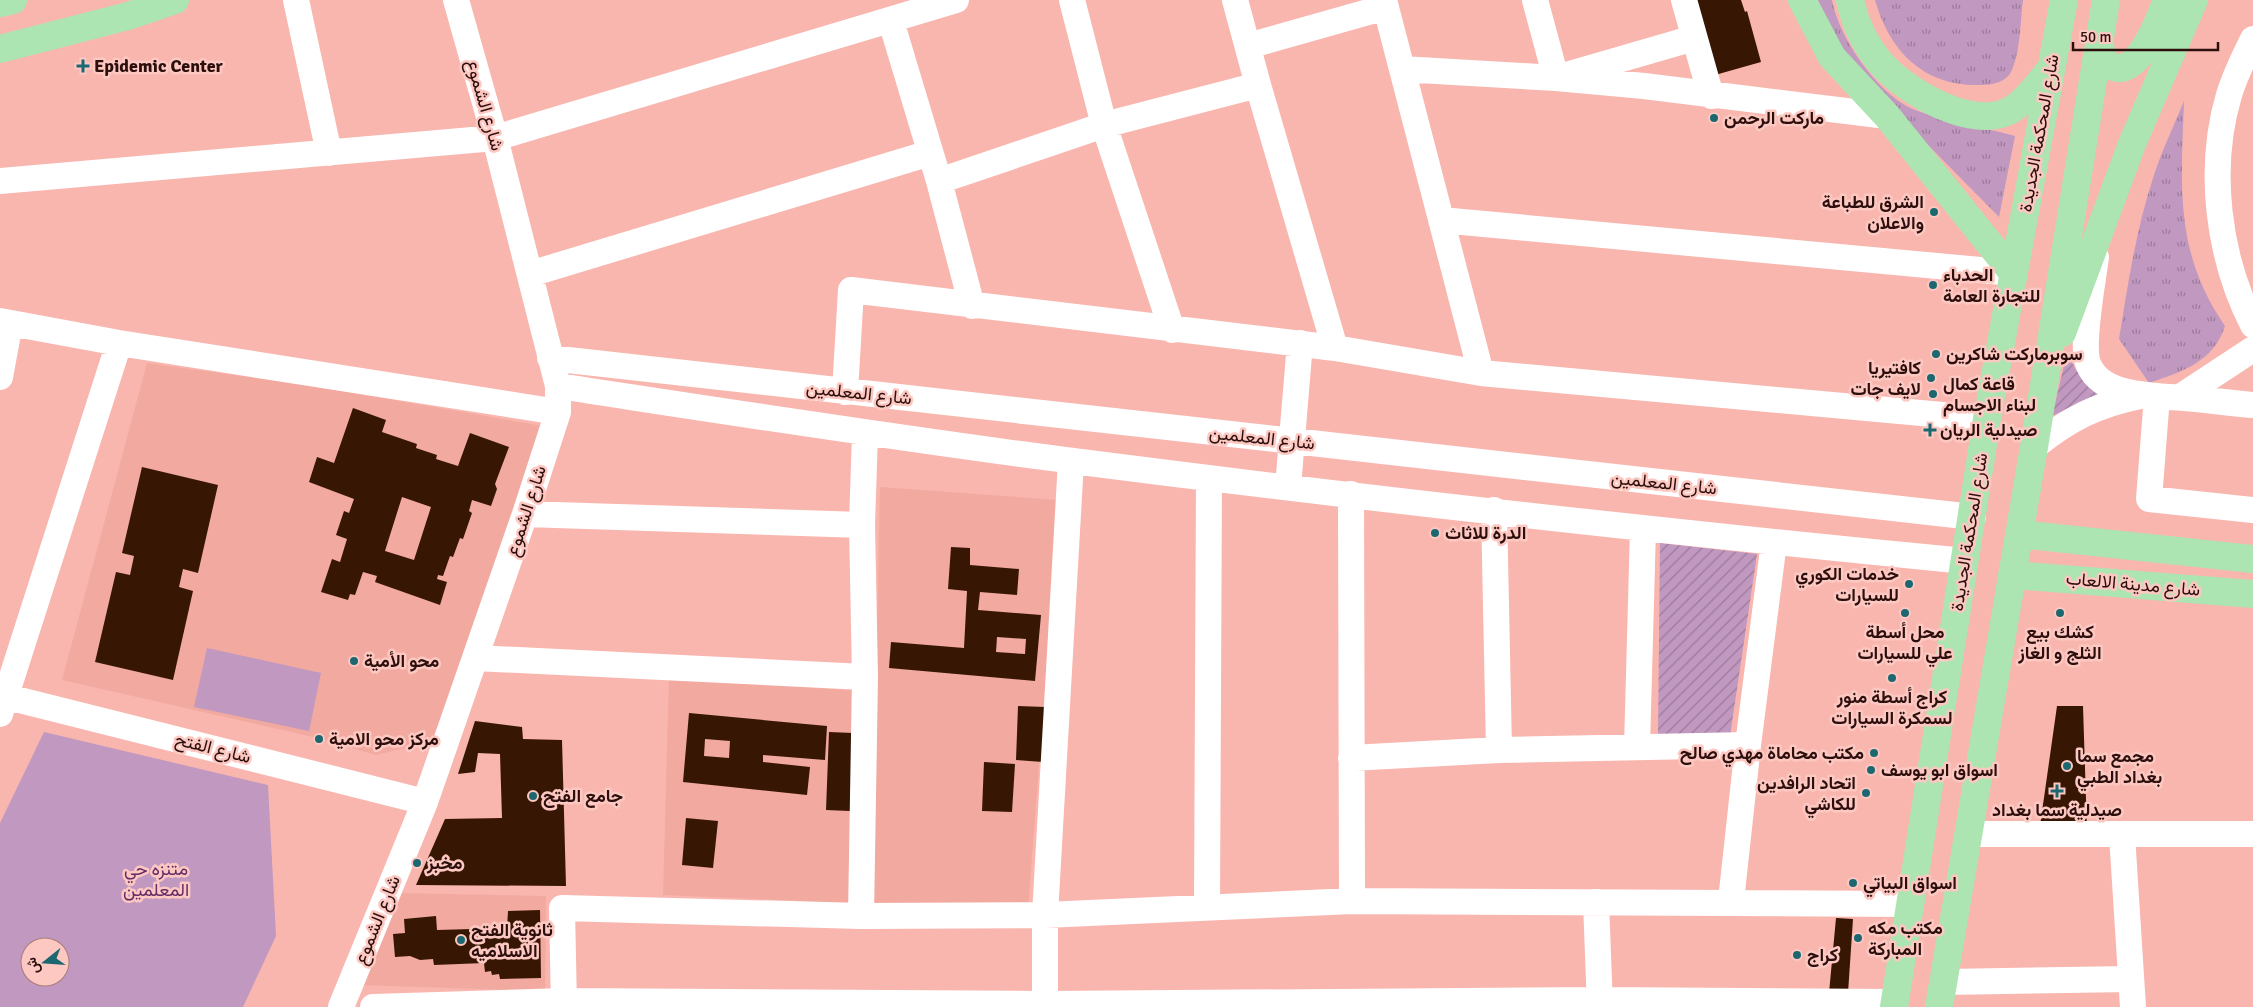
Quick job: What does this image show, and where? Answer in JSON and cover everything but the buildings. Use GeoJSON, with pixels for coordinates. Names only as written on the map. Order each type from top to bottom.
{"type":"FeatureCollection","features":[{"type":"Feature","properties":{"kind":"main road"},"geometry":{"type":"LineString","coordinates":[[0,3],[13,0]]}},
{"type":"Feature","properties":{"kind":"main road"},"geometry":{"type":"LineString","coordinates":[[0,49],[128,16],[175,0]]}},
{"type":"Feature","properties":{"kind":"main road"},"geometry":{"type":"LineString","coordinates":[[1802,0],[1832,57],[1888,116],[2013,273]]}},
{"type":"Feature","properties":{"kind":"main road"},"geometry":{"type":"LineString","coordinates":[[1850,0],[1859,31],[1879,61],[1909,87],[1946,107],[1981,116],[2010,110],[2022,102],[2051,69]]}},
{"type":"Feature","properties":{"kind":"main road","name":"شارع المحكمة الجديدة"},"geometry":{"type":"LineString","coordinates":[[1894,1005],[1973,517],[1987,419],[2064,0]]}},
{"type":"Feature","properties":{"kind":"main road"},"geometry":{"type":"LineString","coordinates":[[1942,995],[2034,447],[2042,386],[2106,0]]}},
{"type":"Feature","properties":{"kind":"main road"},"geometry":{"type":"LineString","coordinates":[[2100,39],[2103,58],[2109,66],[2121,67],[2132,63],[2150,39],[2167,0]]}},
{"type":"Feature","properties":{"kind":"main road"},"geometry":{"type":"LineString","coordinates":[[2042,386],[2097,244],[2132,144],[2194,0]]}},
{"type":"Feature","properties":{"kind":"main road","name":"شارع مدينة الالعاب"},"geometry":{"type":"LineString","coordinates":[[2019,534],[2253,559]]}},
{"type":"Feature","properties":{"kind":"main road","name":"شارع مدينة الالعاب"},"geometry":{"type":"LineString","coordinates":[[2012,575],[2253,594]]}},
{"type":"Feature","properties":{"kind":"street"},"geometry":{"type":"LineString","coordinates":[[296,0],[329,152]]}},
{"type":"Feature","properties":{"kind":"street","name":"شارع الشموع"},"geometry":{"type":"LineString","coordinates":[[343,1007],[425,802],[525,514],[558,412],[558,386],[530,274],[456,0]]}},
{"type":"Feature","properties":{"kind":"street"},"geometry":{"type":"LineString","coordinates":[[0,182],[494,138],[891,21],[956,0]]}},
{"type":"Feature","properties":{"kind":"street"},"geometry":{"type":"LineString","coordinates":[[1072,0],[1104,125],[1172,330]]}},
{"type":"Feature","properties":{"kind":"street"},"geometry":{"type":"LineString","coordinates":[[1235,0],[1258,85],[1336,348]]}},
{"type":"Feature","properties":{"kind":"street"},"geometry":{"type":"LineString","coordinates":[[1535,0],[1556,78]]}},
{"type":"Feature","properties":{"kind":"street"},"geometry":{"type":"LineString","coordinates":[[1684,0],[1711,96]]}},
{"type":"Feature","properties":{"kind":"street"},"geometry":{"type":"LineString","coordinates":[[1248,46],[1385,3],[1481,373]]}},
{"type":"Feature","properties":{"kind":"street"},"geometry":{"type":"LineString","coordinates":[[891,21],[972,306]]}},
{"type":"Feature","properties":{"kind":"street"},"geometry":{"type":"LineString","coordinates":[[1556,78],[1694,38]]}},
{"type":"Feature","properties":{"kind":"street"},"geometry":{"type":"LineString","coordinates":[[2253,39],[2236,76],[2226,108],[2220,144],[2219,206],[2231,269],[2253,325]]}},
{"type":"Feature","properties":{"kind":"street"},"geometry":{"type":"LineString","coordinates":[[1402,69],[1556,78],[1644,86],[1711,96],[1888,116]]}},
{"type":"Feature","properties":{"kind":"street"},"geometry":{"type":"LineString","coordinates":[[938,181],[1104,125],[1258,85]]}},
{"type":"Feature","properties":{"kind":"street"},"geometry":{"type":"LineString","coordinates":[[530,274],[930,153]]}},
{"type":"Feature","properties":{"kind":"street"},"geometry":{"type":"LineString","coordinates":[[1441,220],[2013,273]]}},
{"type":"Feature","properties":{"kind":"street"},"geometry":{"type":"LineString","coordinates":[[2097,244],[2086,342],[2089,364],[2096,376],[2107,384],[2122,390],[2161,396],[2253,405]]}},
{"type":"Feature","properties":{"kind":"street"},"geometry":{"type":"LineString","coordinates":[[845,392],[851,290],[1172,330],[1336,348],[1481,373],[1987,419]]}},
{"type":"Feature","properties":{"kind":"street"},"geometry":{"type":"LineString","coordinates":[[0,377],[5,322],[119,343],[558,412]]}},
{"type":"Feature","properties":{"kind":"street"},"geometry":{"type":"LineString","coordinates":[[2,702],[119,343]]}},
{"type":"Feature","properties":{"kind":"street"},"geometry":{"type":"LineString","coordinates":[[1288,487],[1300,344]]}},
{"type":"Feature","properties":{"kind":"street"},"geometry":{"type":"LineString","coordinates":[[2034,447],[2067,422],[2084,412],[2119,400],[2161,396],[2253,349]]}},
{"type":"Feature","properties":{"kind":"street","name":"شارع المعلمين"},"geometry":{"type":"LineString","coordinates":[[550,358],[1973,517]]}},
{"type":"Feature","properties":{"kind":"street","name":"شارع المعلمين"},"geometry":{"type":"LineString","coordinates":[[558,386],[864,433],[1071,461],[1643,528],[1965,561]]}},
{"type":"Feature","properties":{"kind":"street"},"geometry":{"type":"LineString","coordinates":[[2161,396],[2149,499],[2253,510]]}},
{"type":"Feature","properties":{"kind":"street"},"geometry":{"type":"LineString","coordinates":[[861,916],[865,677],[862,526],[864,433]]}},
{"type":"Feature","properties":{"kind":"street"},"geometry":{"type":"LineString","coordinates":[[1045,1006],[1045,915],[1071,461]]}},
{"type":"Feature","properties":{"kind":"street"},"geometry":{"type":"LineString","coordinates":[[1207,907],[1209,478]]}},
{"type":"Feature","properties":{"kind":"street"},"geometry":{"type":"LineString","coordinates":[[1351,494],[1352,901]]}},
{"type":"Feature","properties":{"kind":"street"},"geometry":{"type":"LineString","coordinates":[[1494,510],[1499,750]]}},
{"type":"Feature","properties":{"kind":"street"},"geometry":{"type":"LineString","coordinates":[[525,514],[862,526]]}},
{"type":"Feature","properties":{"kind":"street"},"geometry":{"type":"LineString","coordinates":[[1637,746],[1643,528]]}},
{"type":"Feature","properties":{"kind":"street"},"geometry":{"type":"LineString","coordinates":[[1731,902],[1748,746],[1774,542]]}},
{"type":"Feature","properties":{"kind":"street"},"geometry":{"type":"LineString","coordinates":[[475,658],[865,677]]}},
{"type":"Feature","properties":{"kind":"street","name":"شارع الفتح"},"geometry":{"type":"LineString","coordinates":[[2,702],[425,802]]}},
{"type":"Feature","properties":{"kind":"street"},"geometry":{"type":"LineString","coordinates":[[1351,758],[1499,750],[1637,746],[1748,746]]}},
{"type":"Feature","properties":{"kind":"street"},"geometry":{"type":"LineString","coordinates":[[1969,834],[2253,834]]}},
{"type":"Feature","properties":{"kind":"street"},"geometry":{"type":"LineString","coordinates":[[2122,835],[2133,1007]]}},
{"type":"Feature","properties":{"kind":"street"},"geometry":{"type":"LineString","coordinates":[[564,1004],[562,908],[861,916],[1045,915],[1352,901],[1909,904]]}},
{"type":"Feature","properties":{"kind":"street"},"geometry":{"type":"LineString","coordinates":[[1596,902],[1600,1004]]}},
{"type":"Feature","properties":{"kind":"street"},"geometry":{"type":"LineString","coordinates":[[1942,995],[2132,979]]}},
{"type":"Feature","properties":{"kind":"street"},"geometry":{"type":"LineString","coordinates":[[373,1007],[564,1004],[1045,1006],[1894,1005]]}},
{"type":"Feature","properties":{"kind":"shaded area"},"geometry":{"type":"Polygon","coordinates":[[[147,363],[313,386],[543,426],[434,741],[376,755],[313,737],[62,680],[147,363]]]}},
{"type":"Feature","properties":{"kind":"shaded area"},"geometry":{"type":"Polygon","coordinates":[[[880,487],[1059,500],[1028,910],[871,906],[880,487]]]}},
{"type":"Feature","properties":{"kind":"shaded area"},"geometry":{"type":"Polygon","coordinates":[[[669,677],[857,691],[852,903],[663,895],[669,677]]]}},
{"type":"Feature","properties":{"kind":"shaded area","name":"ثانوية الفتح الاسلاميه"},"geometry":{"type":"Polygon","coordinates":[[[398,893],[546,896],[545,991],[358,985],[398,893]]]}},
{"type":"Feature","properties":{"kind":"green space"},"geometry":{"type":"Polygon","coordinates":[[[1815,0],[1832,0],[1843,31],[1862,64],[1887,92],[1901,103],[1939,118],[2015,136],[1999,217],[1860,76],[1839,49],[1815,0]]]}},
{"type":"Feature","properties":{"kind":"green space"},"geometry":{"type":"Polygon","coordinates":[[[1875,0],[2023,0],[2017,55],[2011,72],[2006,78],[1998,82],[1981,85],[1961,84],[1943,80],[1927,73],[1900,51],[1890,36],[1875,0]]]}},
{"type":"Feature","properties":{"kind":"green space"},"geometry":{"type":"Polygon","coordinates":[[[2184,101],[2182,190],[2184,218],[2197,272],[2208,299],[2225,326],[2213,349],[2205,357],[2184,370],[2149,383],[2119,339],[2142,216],[2154,175],[2184,101]]]}},
{"type":"Feature","properties":{"kind":"green space"},"geometry":{"type":"Polygon","coordinates":[[[2067,353],[2076,370],[2098,395],[2052,416],[2067,353]]]}},
{"type":"Feature","properties":{"kind":"green space"},"geometry":{"type":"Polygon","coordinates":[[[1660,543],[1757,554],[1730,736],[1658,735],[1660,543]]]}},
{"type":"Feature","properties":{"kind":"green space"},"geometry":{"type":"Polygon","coordinates":[[[207,648],[321,673],[309,731],[194,707],[207,648]]]}},
{"type":"Feature","properties":{"kind":"green space","name":"متنزه حي المعلمين"},"geometry":{"type":"Polygon","coordinates":[[[44,732],[268,785],[276,936],[243,1007],[0,1007],[0,823],[44,732]]]}},
{"type":"Feature","properties":{"kind":"place","name":"Epidemic Center"},"geometry":{"type":"Point","coordinates":[83,66]}},
{"type":"Feature","properties":{"kind":"place","name":"ماركت الرحمن"},"geometry":{"type":"Point","coordinates":[1714,118]}},
{"type":"Feature","properties":{"kind":"place","name":"الشرق للطباعة والاعلان"},"geometry":{"type":"Point","coordinates":[1934,212]}},
{"type":"Feature","properties":{"kind":"place","name":"الحدباء للتجارة العامة"},"geometry":{"type":"Point","coordinates":[1933,285]}},
{"type":"Feature","properties":{"kind":"place","name":"سوبرماركت شاكرين"},"geometry":{"type":"Point","coordinates":[1936,354]}},
{"type":"Feature","properties":{"kind":"place","name":"كافتيريا لايف جات"},"geometry":{"type":"Point","coordinates":[1931,378]}},
{"type":"Feature","properties":{"kind":"place","name":"قاعة كمال لبناء الاجسام"},"geometry":{"type":"Point","coordinates":[1933,394]}},
{"type":"Feature","properties":{"kind":"place","name":"صيدلية الريان"},"geometry":{"type":"Point","coordinates":[1930,430]}},
{"type":"Feature","properties":{"kind":"place","name":"الدرة للاثاث"},"geometry":{"type":"Point","coordinates":[1435,533]}},
{"type":"Feature","properties":{"kind":"place","name":"خدمات الكوري للسيارات"},"geometry":{"type":"Point","coordinates":[1909,584]}},
{"type":"Feature","properties":{"kind":"place","name":"محل أسطة علي للسيارات"},"geometry":{"type":"Point","coordinates":[1905,613]}},
{"type":"Feature","properties":{"kind":"place","name":"كشك بيع الثلج و الغاز"},"geometry":{"type":"Point","coordinates":[2060,613]}},
{"type":"Feature","properties":{"kind":"place","name":"محو الأمية"},"geometry":{"type":"Point","coordinates":[354,661]}},
{"type":"Feature","properties":{"kind":"place","name":"كراج أسطة منور لسمكرة السيارات"},"geometry":{"type":"Point","coordinates":[1892,678]}},
{"type":"Feature","properties":{"kind":"place","name":"مركز محو الامية"},"geometry":{"type":"Point","coordinates":[319,739]}},
{"type":"Feature","properties":{"kind":"place","name":"مكتب محاماة مهدي صالح"},"geometry":{"type":"Point","coordinates":[1874,753]}},
{"type":"Feature","properties":{"kind":"place","name":"مجمع سما بغداد الطبي"},"geometry":{"type":"Point","coordinates":[2067,766]}},
{"type":"Feature","properties":{"kind":"place","name":"اسواق ابو يوسف"},"geometry":{"type":"Point","coordinates":[1871,770]}},
{"type":"Feature","properties":{"kind":"place","name":"صيدلية سما بغداد"},"geometry":{"type":"Point","coordinates":[2057,791]}},
{"type":"Feature","properties":{"kind":"place","name":"اتحاد الرافدين للكاشي"},"geometry":{"type":"Point","coordinates":[1866,793]}},
{"type":"Feature","properties":{"kind":"place","name":"جامع الفتح"},"geometry":{"type":"Point","coordinates":[533,796]}},
{"type":"Feature","properties":{"kind":"place","name":"مخبز"},"geometry":{"type":"Point","coordinates":[417,863]}},
{"type":"Feature","properties":{"kind":"place","name":"اسواق البياتي"},"geometry":{"type":"Point","coordinates":[1853,883]}},
{"type":"Feature","properties":{"kind":"place","name":"مكتب مكه المباركة"},"geometry":{"type":"Point","coordinates":[1858,938]}},
{"type":"Feature","properties":{"kind":"place","name":"ثانوية الفتح الاسلاميه"},"geometry":{"type":"Point","coordinates":[461,940]}},
{"type":"Feature","properties":{"kind":"place","name":"كراج"},"geometry":{"type":"Point","coordinates":[1797,955]}}]}
